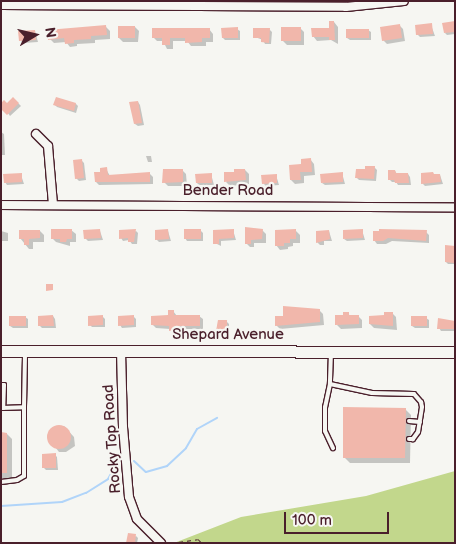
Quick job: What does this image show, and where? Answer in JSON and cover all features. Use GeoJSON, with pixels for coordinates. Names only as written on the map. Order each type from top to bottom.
{"type":"FeatureCollection","features":[{"type":"Feature","properties":{"kind":"main road","name":"Shepard Avenue"},"geometry":{"type":"LineString","coordinates":[[1,352],[331,350],[455,352]]}},
{"type":"Feature","properties":{"kind":"street"},"geometry":{"type":"LineString","coordinates":[[1,5],[346,7],[404,1]]}},
{"type":"Feature","properties":{"kind":"street"},"geometry":{"type":"LineString","coordinates":[[36,134],[48,146],[53,204]]}},
{"type":"Feature","properties":{"kind":"street","name":"Bender Road"},"geometry":{"type":"LineString","coordinates":[[1,205],[455,207]]}},
{"type":"Feature","properties":{"kind":"street","name":"Rocky Top Road"},"geometry":{"type":"LineString","coordinates":[[121,351],[123,427],[129,497],[137,519],[161,543]]}},
{"type":"Feature","properties":{"kind":"lane"},"geometry":{"type":"LineString","coordinates":[[331,350],[330,384],[325,407],[326,431],[333,448]]}},
{"type":"Feature","properties":{"kind":"lane"},"geometry":{"type":"LineString","coordinates":[[1,482],[18,480],[24,476],[25,351]]}},
{"type":"Feature","properties":{"kind":"lane"},"geometry":{"type":"LineString","coordinates":[[330,384],[372,393],[414,394],[421,402],[420,422],[416,436],[409,439]]}},
{"type":"Feature","properties":{"kind":"lane"},"geometry":{"type":"LineString","coordinates":[[1,385],[4,385],[2,408],[24,407]]}},
{"type":"Feature","properties":{"kind":"lane"},"geometry":{"type":"LineString","coordinates":[[409,421],[420,422]]}},
{"type":"Feature","properties":{"kind":"path"},"geometry":{"type":"LineString","coordinates":[[171,543],[198,539],[202,543]]}},
{"type":"Feature","properties":{"kind":"green space"},"geometry":{"type":"Polygon","coordinates":[[[455,471],[455,543],[174,543],[241,517],[366,496],[455,471]]]}},
{"type":"Feature","properties":{"kind":"building"},"geometry":{"type":"Polygon","coordinates":[[[329,21],[334,21],[335,40],[329,40],[329,37],[312,37],[311,28],[329,28],[329,21]]]}},
{"type":"Feature","properties":{"kind":"building"},"geometry":{"type":"Polygon","coordinates":[[[455,21],[455,32],[444,33],[442,23],[455,21]]]}},
{"type":"Feature","properties":{"kind":"building"},"geometry":{"type":"Polygon","coordinates":[[[432,23],[433,34],[416,35],[415,25],[432,23]]]}},
{"type":"Feature","properties":{"kind":"building"},"geometry":{"type":"Polygon","coordinates":[[[400,24],[402,38],[382,41],[380,27],[400,24]]]}},
{"type":"Feature","properties":{"kind":"building"},"geometry":{"type":"Polygon","coordinates":[[[106,25],[107,35],[91,36],[91,39],[74,40],[74,43],[65,44],[64,38],[48,40],[47,30],[106,25]]]}},
{"type":"Feature","properties":{"kind":"building"},"geometry":{"type":"Polygon","coordinates":[[[118,26],[135,26],[135,38],[118,38],[118,26]]]}},
{"type":"Feature","properties":{"kind":"building"},"geometry":{"type":"Polygon","coordinates":[[[238,27],[238,38],[222,38],[221,28],[238,27]]]}},
{"type":"Feature","properties":{"kind":"building"},"geometry":{"type":"Polygon","coordinates":[[[281,27],[301,27],[301,41],[281,41],[281,27]]]}},
{"type":"Feature","properties":{"kind":"building"},"geometry":{"type":"Polygon","coordinates":[[[152,28],[210,28],[210,38],[202,38],[202,42],[185,43],[185,38],[170,38],[170,45],[162,45],[162,38],[152,38],[152,28]]]}},
{"type":"Feature","properties":{"kind":"building"},"geometry":{"type":"Polygon","coordinates":[[[253,28],[270,28],[269,43],[261,42],[261,38],[253,38],[253,28]]]}},
{"type":"Feature","properties":{"kind":"building"},"geometry":{"type":"Polygon","coordinates":[[[346,29],[369,29],[369,38],[346,38],[346,29]]]}},
{"type":"Feature","properties":{"kind":"building"},"geometry":{"type":"Polygon","coordinates":[[[35,30],[36,40],[19,41],[18,31],[35,30]]]}},
{"type":"Feature","properties":{"kind":"building"},"geometry":{"type":"Polygon","coordinates":[[[13,97],[19,103],[7,115],[1,109],[1,103],[4,100],[7,103],[13,97]]]}},
{"type":"Feature","properties":{"kind":"building"},"geometry":{"type":"Polygon","coordinates":[[[56,97],[76,103],[74,111],[53,105],[56,97]]]}},
{"type":"Feature","properties":{"kind":"building"},"geometry":{"type":"Polygon","coordinates":[[[138,101],[142,123],[134,124],[129,102],[138,101]]]}},
{"type":"Feature","properties":{"kind":"building"},"geometry":{"type":"Polygon","coordinates":[[[311,158],[312,172],[300,172],[301,180],[290,180],[289,165],[301,164],[301,159],[311,158]]]}},
{"type":"Feature","properties":{"kind":"building"},"geometry":{"type":"Polygon","coordinates":[[[82,159],[84,178],[75,179],[73,160],[82,159]]]}},
{"type":"Feature","properties":{"kind":"building"},"geometry":{"type":"Polygon","coordinates":[[[365,166],[375,166],[374,179],[355,178],[356,169],[365,169],[365,166]]]}},
{"type":"Feature","properties":{"kind":"building"},"geometry":{"type":"Polygon","coordinates":[[[107,167],[108,175],[150,172],[150,182],[95,182],[94,172],[100,172],[100,168],[107,167]]]}},
{"type":"Feature","properties":{"kind":"building"},"geometry":{"type":"Polygon","coordinates":[[[163,169],[183,169],[183,182],[162,183],[163,169]]]}},
{"type":"Feature","properties":{"kind":"building"},"geometry":{"type":"Polygon","coordinates":[[[234,169],[245,169],[246,180],[224,182],[224,172],[234,172],[234,169]]]}},
{"type":"Feature","properties":{"kind":"building"},"geometry":{"type":"Polygon","coordinates":[[[388,170],[395,170],[396,173],[408,173],[409,183],[395,183],[394,180],[388,180],[388,170]]]}},
{"type":"Feature","properties":{"kind":"building"},"geometry":{"type":"Polygon","coordinates":[[[343,172],[343,182],[321,183],[320,174],[343,172]]]}},
{"type":"Feature","properties":{"kind":"building"},"geometry":{"type":"Polygon","coordinates":[[[433,172],[434,174],[440,174],[441,182],[421,184],[421,173],[433,172]]]}},
{"type":"Feature","properties":{"kind":"building"},"geometry":{"type":"Polygon","coordinates":[[[22,173],[22,182],[4,183],[3,174],[22,173]]]}},
{"type":"Feature","properties":{"kind":"building"},"geometry":{"type":"Polygon","coordinates":[[[212,173],[212,183],[196,183],[195,174],[212,173]]]}},
{"type":"Feature","properties":{"kind":"building"},"geometry":{"type":"Polygon","coordinates":[[[277,174],[277,183],[262,184],[261,175],[277,174]]]}},
{"type":"Feature","properties":{"kind":"building"},"geometry":{"type":"Polygon","coordinates":[[[245,227],[263,229],[262,239],[251,240],[251,244],[245,244],[245,227]]]}},
{"type":"Feature","properties":{"kind":"building"},"geometry":{"type":"Polygon","coordinates":[[[51,229],[72,229],[72,239],[60,242],[60,239],[51,239],[51,229]]]}},
{"type":"Feature","properties":{"kind":"building"},"geometry":{"type":"Polygon","coordinates":[[[100,229],[101,238],[84,239],[83,230],[100,229]]]}},
{"type":"Feature","properties":{"kind":"building"},"geometry":{"type":"Polygon","coordinates":[[[136,229],[134,242],[128,242],[128,238],[119,239],[119,230],[136,229]]]}},
{"type":"Feature","properties":{"kind":"building"},"geometry":{"type":"Polygon","coordinates":[[[168,229],[169,239],[155,240],[155,230],[168,229]]]}},
{"type":"Feature","properties":{"kind":"building"},"geometry":{"type":"Polygon","coordinates":[[[184,229],[201,229],[201,239],[184,239],[184,229]]]}},
{"type":"Feature","properties":{"kind":"building"},"geometry":{"type":"Polygon","coordinates":[[[234,229],[234,238],[219,239],[219,244],[213,244],[213,230],[234,229]]]}},
{"type":"Feature","properties":{"kind":"building"},"geometry":{"type":"Polygon","coordinates":[[[296,229],[296,239],[290,239],[290,243],[284,243],[284,246],[275,246],[275,230],[296,229]]]}},
{"type":"Feature","properties":{"kind":"building"},"geometry":{"type":"Polygon","coordinates":[[[363,229],[363,238],[343,239],[343,230],[363,229]]]}},
{"type":"Feature","properties":{"kind":"building"},"geometry":{"type":"Polygon","coordinates":[[[379,229],[427,230],[426,241],[388,238],[383,241],[373,241],[373,231],[379,231],[379,229]]]}},
{"type":"Feature","properties":{"kind":"building"},"geometry":{"type":"Polygon","coordinates":[[[19,230],[40,230],[40,238],[29,239],[29,245],[24,245],[24,239],[19,239],[19,230]]]}},
{"type":"Feature","properties":{"kind":"building"},"geometry":{"type":"Polygon","coordinates":[[[329,230],[330,239],[316,243],[316,231],[329,230]]]}},
{"type":"Feature","properties":{"kind":"building"},"geometry":{"type":"Polygon","coordinates":[[[445,245],[455,246],[454,263],[445,262],[445,245]]]}},
{"type":"Feature","properties":{"kind":"building"},"geometry":{"type":"Polygon","coordinates":[[[46,284],[53,284],[53,290],[46,291],[46,284]]]}},
{"type":"Feature","properties":{"kind":"building"},"geometry":{"type":"Polygon","coordinates":[[[283,306],[320,309],[320,322],[275,326],[275,316],[283,316],[283,306]]]}},
{"type":"Feature","properties":{"kind":"building"},"geometry":{"type":"Polygon","coordinates":[[[168,310],[174,310],[174,315],[200,315],[200,326],[174,326],[174,330],[169,331],[169,326],[151,325],[151,316],[168,315],[168,310]]]}},
{"type":"Feature","properties":{"kind":"building"},"geometry":{"type":"Polygon","coordinates":[[[343,312],[349,312],[349,315],[359,315],[359,324],[335,325],[335,315],[343,315],[343,312]]]}},
{"type":"Feature","properties":{"kind":"building"},"geometry":{"type":"Polygon","coordinates":[[[384,312],[393,312],[393,326],[369,324],[369,316],[384,315],[384,312]]]}},
{"type":"Feature","properties":{"kind":"building"},"geometry":{"type":"Polygon","coordinates":[[[53,315],[54,326],[38,326],[38,316],[53,315]]]}},
{"type":"Feature","properties":{"kind":"building"},"geometry":{"type":"Polygon","coordinates":[[[103,315],[103,325],[88,326],[88,316],[103,315]]]}},
{"type":"Feature","properties":{"kind":"building"},"geometry":{"type":"Polygon","coordinates":[[[134,315],[134,325],[118,326],[118,316],[134,315]]]}},
{"type":"Feature","properties":{"kind":"building"},"geometry":{"type":"Polygon","coordinates":[[[9,316],[26,316],[26,326],[9,326],[9,316]]]}},
{"type":"Feature","properties":{"kind":"building"},"geometry":{"type":"Polygon","coordinates":[[[411,316],[427,316],[427,326],[411,326],[411,316]]]}},
{"type":"Feature","properties":{"kind":"building"},"geometry":{"type":"Polygon","coordinates":[[[438,318],[455,321],[455,329],[437,329],[438,318]]]}},
{"type":"Feature","properties":{"kind":"building"},"geometry":{"type":"Polygon","coordinates":[[[218,320],[227,320],[227,336],[220,336],[216,331],[218,320]]]}},
{"type":"Feature","properties":{"kind":"building"},"geometry":{"type":"Polygon","coordinates":[[[343,407],[406,408],[405,458],[343,458],[343,407]]]}},
{"type":"Feature","properties":{"kind":"building"},"geometry":{"type":"Polygon","coordinates":[[[59,425],[68,428],[71,437],[68,446],[59,449],[50,446],[47,437],[50,428],[59,425]]]}},
{"type":"Feature","properties":{"kind":"building"},"geometry":{"type":"Polygon","coordinates":[[[1,432],[7,433],[7,473],[1,473],[1,432]]]}},
{"type":"Feature","properties":{"kind":"building"},"geometry":{"type":"Polygon","coordinates":[[[56,453],[56,468],[42,468],[42,454],[56,453]]]}},
{"type":"Feature","properties":{"kind":"building"},"geometry":{"type":"Polygon","coordinates":[[[128,533],[136,534],[135,543],[126,543],[128,533]]]}},
{"type":"Feature","properties":{"kind":"waterway"},"geometry":{"type":"LineString","coordinates":[[134,461],[146,472],[167,466],[186,448],[197,429],[217,418]]}},
{"type":"Feature","properties":{"kind":"waterway"},"geometry":{"type":"LineString","coordinates":[[1,506],[62,502],[86,493],[108,479],[119,459]]}}]}
